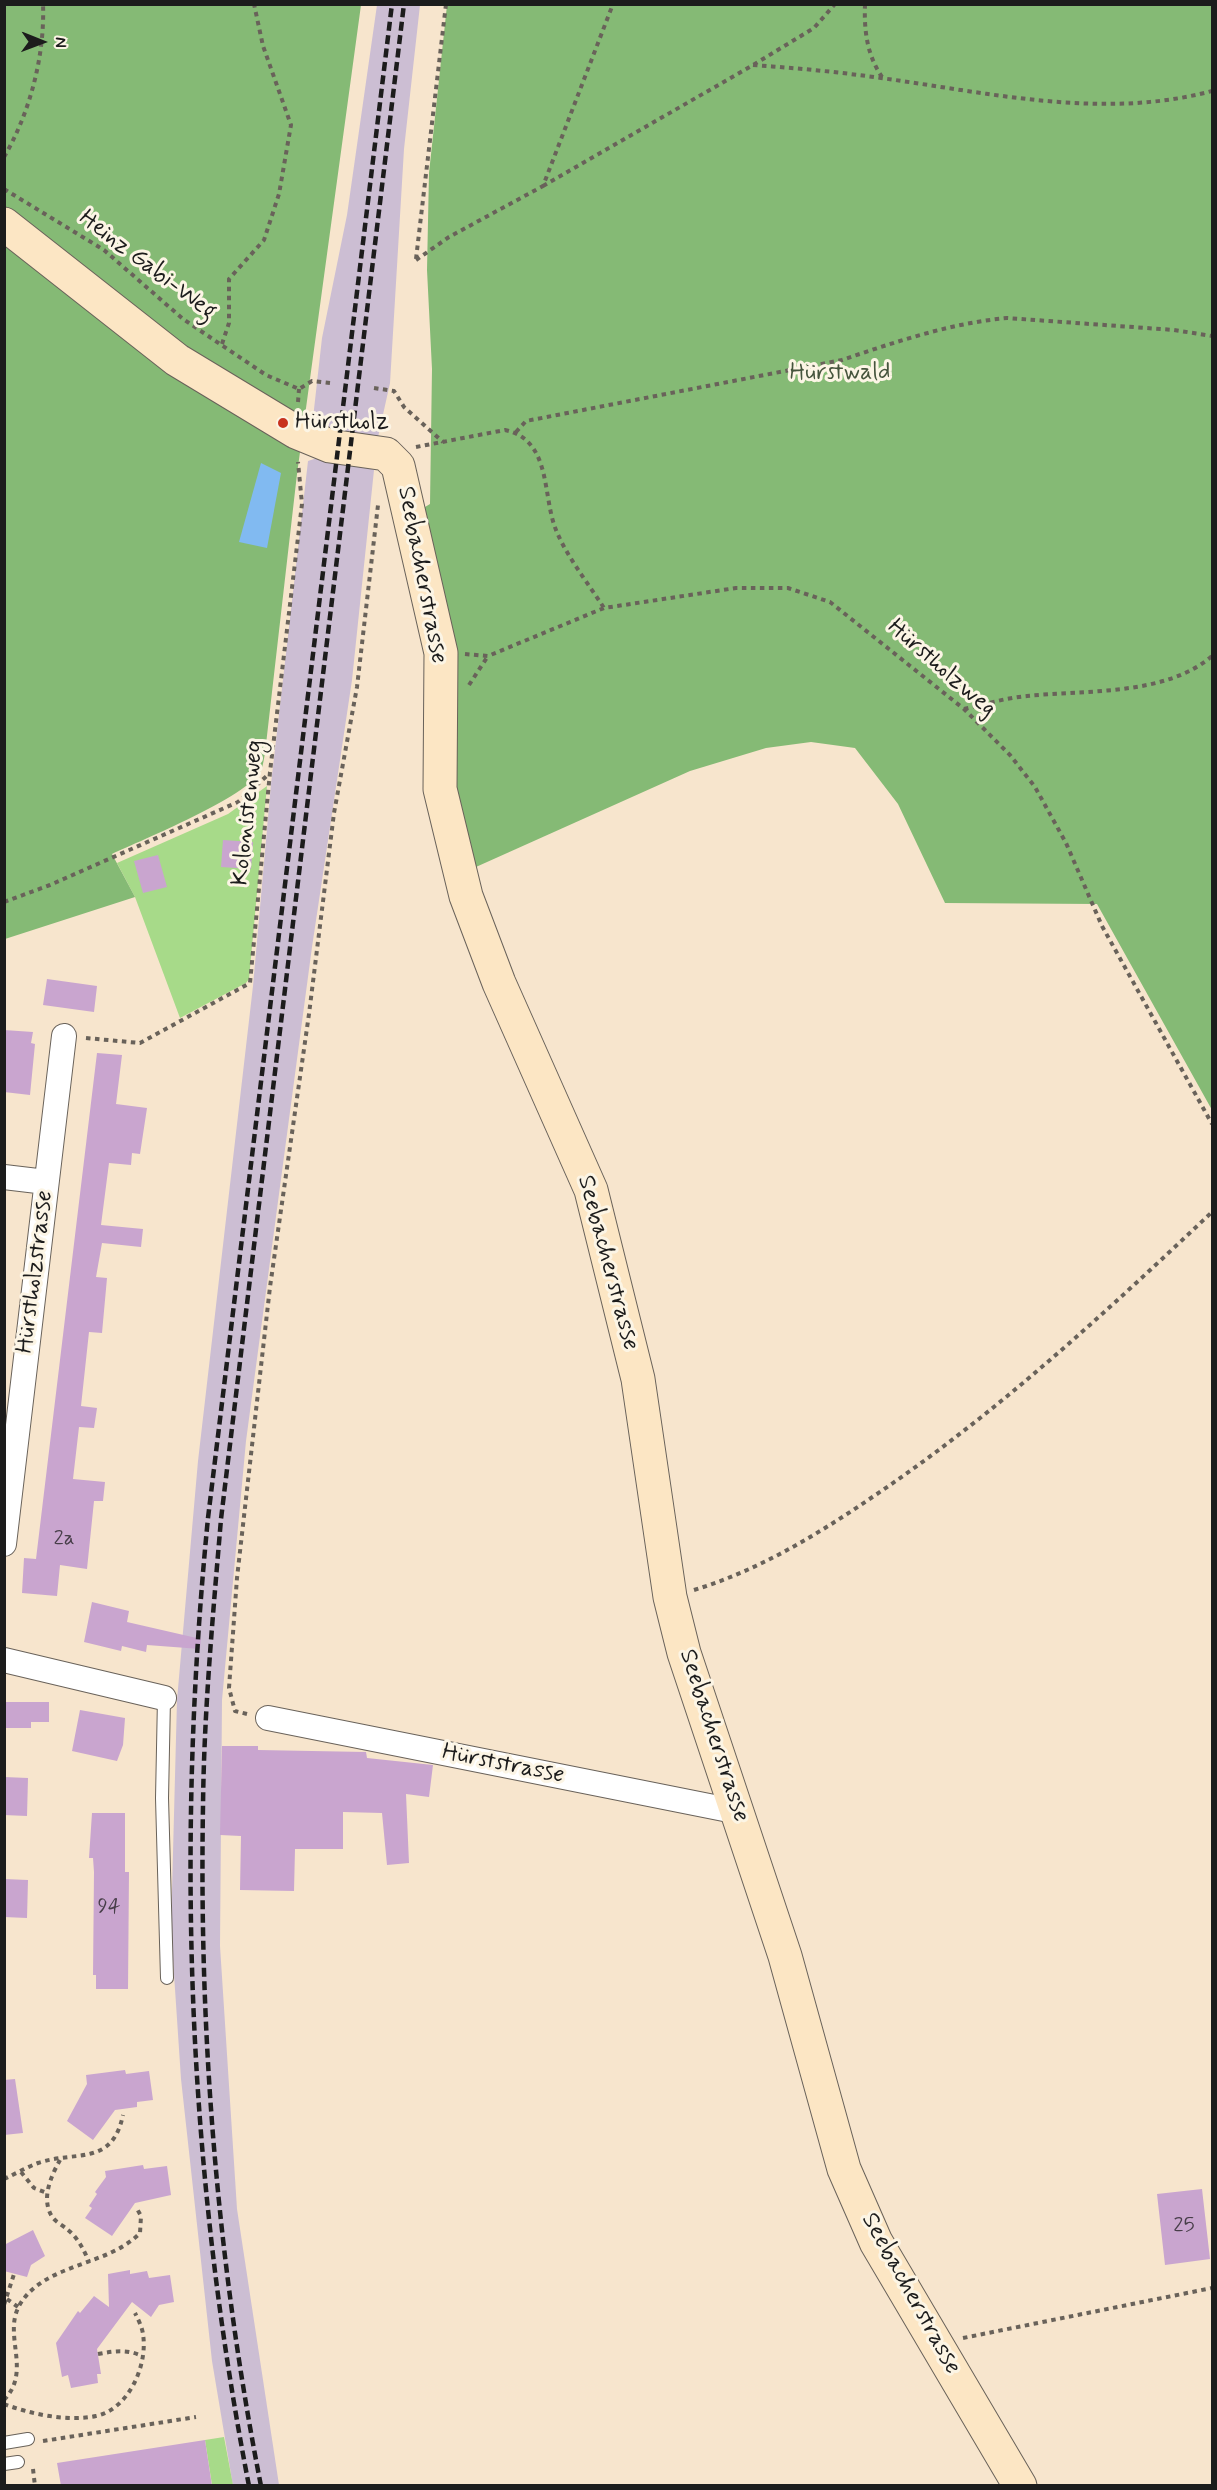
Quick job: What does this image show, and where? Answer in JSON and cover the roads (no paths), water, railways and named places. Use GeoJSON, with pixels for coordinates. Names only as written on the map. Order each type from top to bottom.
{"type":"FeatureCollection","features":[{"type":"Feature","properties":{"kind":"street","name":"Seebacherstrasse"},"geometry":{"type":"LineString","coordinates":[[4,224],[177,360],[296,432],[330,446],[386,454],[398,466],[407,497],[441,653],[440,789],[466,896],[474,918],[499,983],[591,1190],[638,1379],[670,1597],[684,1653],[739,1812],[785,1956],[844,2169],[876,2242],[1020,2486]]}},
{"type":"Feature","properties":{"kind":"street","name":"Hürstholzstrasse"},"geometry":{"type":"LineString","coordinates":[[4,1544],[64,1036]]}},
{"type":"Feature","properties":{"kind":"street"},"geometry":{"type":"LineString","coordinates":[[4,1177],[46,1182]]}},
{"type":"Feature","properties":{"kind":"street"},"geometry":{"type":"LineString","coordinates":[[4,1660],[164,1698]]}},
{"type":"Feature","properties":{"kind":"street","name":"Hürststrasse"},"geometry":{"type":"LineString","coordinates":[[268,1718],[739,1812]]}},
{"type":"Feature","properties":{"kind":"lane"},"geometry":{"type":"LineString","coordinates":[[164,1698],[162,1798],[167,1978]]}},
{"type":"Feature","properties":{"kind":"lane"},"geometry":{"type":"LineString","coordinates":[[4,2443],[34,2440]]}},
{"type":"Feature","properties":{"kind":"lane"},"geometry":{"type":"LineString","coordinates":[[4,2464],[18,2462]]}},
{"type":"Feature","properties":{"kind":"water"},"geometry":{"type":"Polygon","coordinates":[[[261,463],[281,473],[267,548],[239,542],[261,463]]]}},
{"type":"Feature","properties":{"kind":"railway"},"geometry":{"type":"LineString","coordinates":[[249,2486],[228,2366],[212,2246],[200,2125],[193,2003],[191,1882],[192,1761],[198,1639],[208,1518],[392,4]]}},
{"type":"Feature","properties":{"kind":"railway"},"geometry":{"type":"LineString","coordinates":[[261,2486],[246,2402],[222,2233],[208,2062],[203,1891],[207,1698],[221,1519],[404,4]]}},
{"type":"Feature","properties":{"kind":"place","name":"Hürstholz"},"geometry":{"type":"Point","coordinates":[283,423]}},
{"type":"Feature","properties":{"kind":"park label","name":"Hürstwald"},"geometry":{"type":"Point","coordinates":[840,374]}}]}
